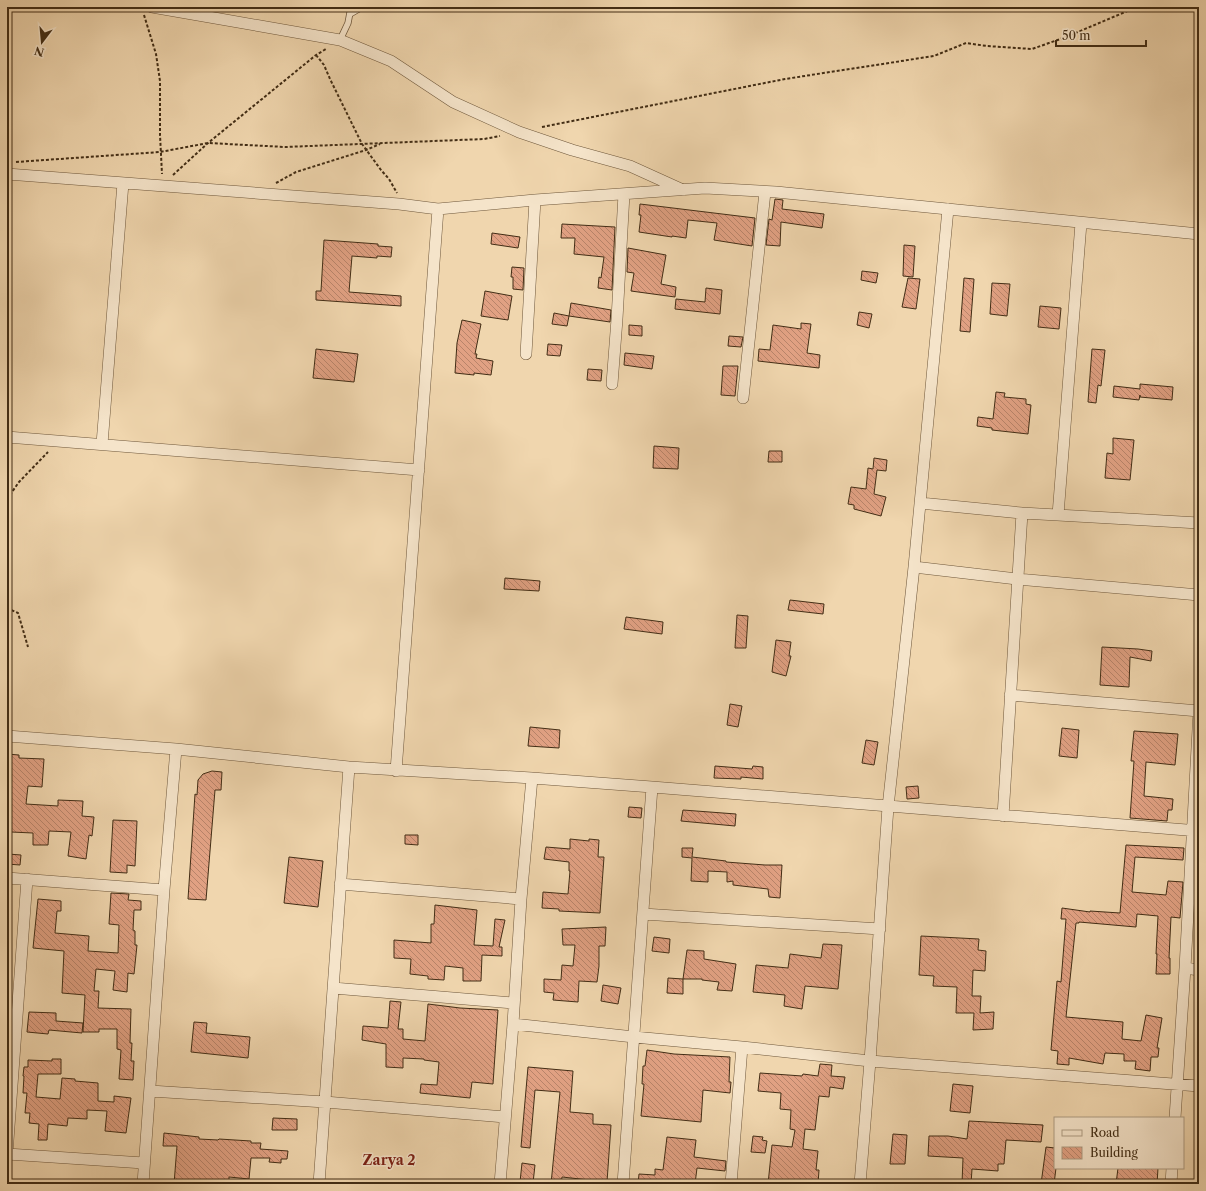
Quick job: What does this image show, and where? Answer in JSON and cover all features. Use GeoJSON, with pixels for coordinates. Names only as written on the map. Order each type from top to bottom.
{"type":"FeatureCollection","features":[{"type":"Feature","properties":{"kind":"street"},"geometry":{"type":"LineString","coordinates":[[148,10],[340,40],[391,61],[453,102],[519,132],[572,150],[630,166],[684,190]]}},
{"type":"Feature","properties":{"kind":"street"},"geometry":{"type":"LineString","coordinates":[[7,174],[400,204],[438,209],[535,200],[705,188],[948,209],[1199,234]]}},
{"type":"Feature","properties":{"kind":"street"},"geometry":{"type":"LineString","coordinates":[[102,444],[124,183]]}},
{"type":"Feature","properties":{"kind":"street"},"geometry":{"type":"LineString","coordinates":[[743,398],[765,192]]}},
{"type":"Feature","properties":{"kind":"street"},"geometry":{"type":"LineString","coordinates":[[612,384],[624,194]]}},
{"type":"Feature","properties":{"kind":"street"},"geometry":{"type":"LineString","coordinates":[[526,354],[535,200]]}},
{"type":"Feature","properties":{"kind":"street"},"geometry":{"type":"LineString","coordinates":[[396,771],[438,209]]}},
{"type":"Feature","properties":{"kind":"street"},"geometry":{"type":"LineString","coordinates":[[860,1184],[888,807],[914,567],[948,209]]}},
{"type":"Feature","properties":{"kind":"street"},"geometry":{"type":"LineString","coordinates":[[1058,515],[1081,223]]}},
{"type":"Feature","properties":{"kind":"street"},"geometry":{"type":"LineString","coordinates":[[7,437],[419,470]]}},
{"type":"Feature","properties":{"kind":"street"},"geometry":{"type":"LineString","coordinates":[[920,503],[1022,513],[1199,523]]}},
{"type":"Feature","properties":{"kind":"street"},"geometry":{"type":"LineString","coordinates":[[1004,816],[1022,513]]}},
{"type":"Feature","properties":{"kind":"street"},"geometry":{"type":"LineString","coordinates":[[914,567],[1017,579],[1199,595]]}},
{"type":"Feature","properties":{"kind":"street"},"geometry":{"type":"LineString","coordinates":[[1010,695],[1199,711],[1196,831],[1175,1117]]}},
{"type":"Feature","properties":{"kind":"street"},"geometry":{"type":"LineString","coordinates":[[7,736],[176,749],[396,771],[532,778],[652,787],[1196,831]]}},
{"type":"Feature","properties":{"kind":"street"},"geometry":{"type":"LineString","coordinates":[[143,1184],[164,890],[176,749]]}},
{"type":"Feature","properties":{"kind":"street"},"geometry":{"type":"LineString","coordinates":[[319,1184],[349,767]]}},
{"type":"Feature","properties":{"kind":"street"},"geometry":{"type":"LineString","coordinates":[[500,1184],[513,1024],[521,899],[532,778]]}},
{"type":"Feature","properties":{"kind":"street"},"geometry":{"type":"LineString","coordinates":[[623,1184],[652,787]]}},
{"type":"Feature","properties":{"kind":"street"},"geometry":{"type":"LineString","coordinates":[[7,878],[164,890]]}},
{"type":"Feature","properties":{"kind":"street"},"geometry":{"type":"LineString","coordinates":[[27,879],[12,1016],[7,1154],[144,1163]]}},
{"type":"Feature","properties":{"kind":"street"},"geometry":{"type":"LineString","coordinates":[[340,884],[521,899]]}},
{"type":"Feature","properties":{"kind":"street"},"geometry":{"type":"LineString","coordinates":[[643,914],[880,929]]}},
{"type":"Feature","properties":{"kind":"street"},"geometry":{"type":"LineString","coordinates":[[1185,968],[1199,970]]}},
{"type":"Feature","properties":{"kind":"street"},"geometry":{"type":"LineString","coordinates":[[333,988],[514,1003]]}},
{"type":"Feature","properties":{"kind":"street"},"geometry":{"type":"LineString","coordinates":[[513,1024],[870,1061],[1199,1086]]}},
{"type":"Feature","properties":{"kind":"street"},"geometry":{"type":"LineString","coordinates":[[731,1184],[742,1047]]}},
{"type":"Feature","properties":{"kind":"street"},"geometry":{"type":"LineString","coordinates":[[150,1091],[325,1102],[505,1116]]}},
{"type":"Feature","properties":{"kind":"street"},"geometry":{"type":"LineString","coordinates":[[1170,1184],[1172,1169]]}},
{"type":"Feature","properties":{"kind":"lane"},"geometry":{"type":"LineString","coordinates":[[340,40],[352,7]]}},
{"type":"Feature","properties":{"kind":"lane"},"geometry":{"type":"LineString","coordinates":[[350,14],[362,7]]}},
{"type":"Feature","properties":{"kind":"path"},"geometry":{"type":"LineString","coordinates":[[542,127],[785,79],[934,56],[966,43],[1032,49],[1066,37],[1136,7]]}},
{"type":"Feature","properties":{"kind":"path"},"geometry":{"type":"LineString","coordinates":[[148,10],[160,82],[160,152],[162,186]]}},
{"type":"Feature","properties":{"kind":"path"},"geometry":{"type":"LineString","coordinates":[[162,186],[208,143],[316,55],[340,40]]}},
{"type":"Feature","properties":{"kind":"path"},"geometry":{"type":"LineString","coordinates":[[316,55],[324,65],[362,144],[389,179],[397,194],[400,204]]}},
{"type":"Feature","properties":{"kind":"path"},"geometry":{"type":"LineString","coordinates":[[12,163],[160,152],[208,143],[285,147],[484,139],[519,132]]}},
{"type":"Feature","properties":{"kind":"path"},"geometry":{"type":"LineString","coordinates":[[267,194],[273,185],[296,172],[366,150],[383,143]]}},
{"type":"Feature","properties":{"kind":"path"},"geometry":{"type":"LineString","coordinates":[[7,499],[19,482],[51,449]]}},
{"type":"Feature","properties":{"kind":"path"},"geometry":{"type":"LineString","coordinates":[[7,608],[18,613],[28,647]]}},
{"type":"Feature","properties":{"kind":"path"},"geometry":{"type":"LineString","coordinates":[[7,634],[11,642]]}},
{"type":"Feature","properties":{"kind":"building"},"geometry":{"type":"Polygon","coordinates":[[[775,199],[783,200],[782,209],[824,214],[822,228],[781,222],[780,246],[766,245],[769,219],[772,220],[775,199]]]}},
{"type":"Feature","properties":{"kind":"building"},"geometry":{"type":"Polygon","coordinates":[[[640,204],[755,218],[752,246],[714,240],[717,223],[688,220],[686,238],[639,232],[641,215],[639,215],[640,204]]]}},
{"type":"Feature","properties":{"kind":"building"},"geometry":{"type":"Polygon","coordinates":[[[562,224],[615,227],[612,290],[598,288],[604,257],[574,254],[575,238],[561,238],[562,224]]]}},
{"type":"Feature","properties":{"kind":"building"},"geometry":{"type":"Polygon","coordinates":[[[492,233],[520,237],[518,248],[491,244],[492,233]]]}},
{"type":"Feature","properties":{"kind":"building"},"geometry":{"type":"Polygon","coordinates":[[[324,240],[378,244],[378,246],[392,247],[391,257],[377,256],[377,258],[352,256],[349,292],[401,296],[401,306],[316,300],[316,291],[321,291],[324,240]]]}},
{"type":"Feature","properties":{"kind":"building"},"geometry":{"type":"Polygon","coordinates":[[[904,245],[915,246],[913,277],[903,276],[904,245]]]}},
{"type":"Feature","properties":{"kind":"building"},"geometry":{"type":"Polygon","coordinates":[[[628,248],[666,255],[661,284],[676,287],[675,297],[631,291],[634,273],[627,272],[628,248]]]}},
{"type":"Feature","properties":{"kind":"building"},"geometry":{"type":"Polygon","coordinates":[[[512,267],[524,268],[523,290],[513,289],[513,277],[511,277],[512,267]]]}},
{"type":"Feature","properties":{"kind":"building"},"geometry":{"type":"Polygon","coordinates":[[[862,271],[878,273],[876,283],[861,280],[862,271]]]}},
{"type":"Feature","properties":{"kind":"building"},"geometry":{"type":"Polygon","coordinates":[[[908,278],[920,279],[916,309],[902,307],[908,278]]]}},
{"type":"Feature","properties":{"kind":"building"},"geometry":{"type":"Polygon","coordinates":[[[964,278],[974,279],[970,332],[960,331],[964,278]]]}},
{"type":"Feature","properties":{"kind":"building"},"geometry":{"type":"Polygon","coordinates":[[[992,283],[1010,284],[1007,316],[990,314],[992,283]]]}},
{"type":"Feature","properties":{"kind":"building"},"geometry":{"type":"Polygon","coordinates":[[[706,288],[722,290],[720,314],[675,309],[676,299],[705,302],[706,288]]]}},
{"type":"Feature","properties":{"kind":"building"},"geometry":{"type":"Polygon","coordinates":[[[485,291],[512,296],[508,320],[481,316],[485,291]]]}},
{"type":"Feature","properties":{"kind":"building"},"geometry":{"type":"Polygon","coordinates":[[[571,303],[611,310],[610,322],[569,316],[571,303]]]}},
{"type":"Feature","properties":{"kind":"building"},"geometry":{"type":"Polygon","coordinates":[[[1040,306],[1061,308],[1059,329],[1038,327],[1040,306]]]}},
{"type":"Feature","properties":{"kind":"building"},"geometry":{"type":"Polygon","coordinates":[[[859,312],[872,314],[869,328],[857,325],[859,312]]]}},
{"type":"Feature","properties":{"kind":"building"},"geometry":{"type":"Polygon","coordinates":[[[554,313],[569,316],[567,326],[552,324],[554,313]]]}},
{"type":"Feature","properties":{"kind":"building"},"geometry":{"type":"Polygon","coordinates":[[[462,320],[481,324],[475,354],[477,354],[476,358],[493,361],[491,375],[455,373],[457,343],[462,320]]]}},
{"type":"Feature","properties":{"kind":"building"},"geometry":{"type":"Polygon","coordinates":[[[801,323],[811,324],[807,353],[820,355],[819,368],[758,361],[759,349],[770,350],[773,325],[801,329],[801,323]]]}},
{"type":"Feature","properties":{"kind":"building"},"geometry":{"type":"Polygon","coordinates":[[[629,325],[642,326],[642,336],[629,335],[629,325]]]}},
{"type":"Feature","properties":{"kind":"building"},"geometry":{"type":"Polygon","coordinates":[[[729,336],[743,337],[741,347],[728,346],[729,336]]]}},
{"type":"Feature","properties":{"kind":"building"},"geometry":{"type":"Polygon","coordinates":[[[548,344],[562,345],[560,356],[547,355],[548,344]]]}},
{"type":"Feature","properties":{"kind":"building"},"geometry":{"type":"Polygon","coordinates":[[[316,349],[358,354],[354,382],[313,378],[316,349]]]}},
{"type":"Feature","properties":{"kind":"building"},"geometry":{"type":"Polygon","coordinates":[[[1092,349],[1105,350],[1101,386],[1098,385],[1096,403],[1088,402],[1092,349]]]}},
{"type":"Feature","properties":{"kind":"building"},"geometry":{"type":"Polygon","coordinates":[[[625,353],[654,356],[652,369],[624,365],[625,353]]]}},
{"type":"Feature","properties":{"kind":"building"},"geometry":{"type":"Polygon","coordinates":[[[723,366],[738,366],[735,396],[721,395],[723,366]]]}},
{"type":"Feature","properties":{"kind":"building"},"geometry":{"type":"Polygon","coordinates":[[[588,369],[602,370],[601,381],[587,380],[588,369]]]}},
{"type":"Feature","properties":{"kind":"building"},"geometry":{"type":"Polygon","coordinates":[[[1140,384],[1173,387],[1172,400],[1140,397],[1140,395],[1139,400],[1113,397],[1114,386],[1140,389],[1140,384]]]}},
{"type":"Feature","properties":{"kind":"building"},"geometry":{"type":"Polygon","coordinates":[[[996,392],[1005,393],[1004,397],[1026,399],[1026,404],[1031,405],[1028,434],[992,430],[992,428],[977,426],[978,417],[993,419],[996,392]]]}},
{"type":"Feature","properties":{"kind":"building"},"geometry":{"type":"Polygon","coordinates":[[[1113,438],[1134,440],[1130,480],[1105,478],[1107,453],[1113,454],[1113,438]]]}},
{"type":"Feature","properties":{"kind":"building"},"geometry":{"type":"Polygon","coordinates":[[[654,446],[679,448],[678,469],[653,468],[654,446]]]}},
{"type":"Feature","properties":{"kind":"building"},"geometry":{"type":"Polygon","coordinates":[[[769,451],[782,451],[782,462],[768,462],[769,451]]]}},
{"type":"Feature","properties":{"kind":"building"},"geometry":{"type":"Polygon","coordinates":[[[874,458],[887,460],[886,471],[877,470],[874,494],[886,497],[881,516],[854,509],[854,505],[848,504],[851,487],[866,489],[868,468],[873,469],[874,458]]]}},
{"type":"Feature","properties":{"kind":"building"},"geometry":{"type":"Polygon","coordinates":[[[505,578],[540,581],[539,591],[504,589],[505,578]]]}},
{"type":"Feature","properties":{"kind":"building"},"geometry":{"type":"Polygon","coordinates":[[[790,600],[824,604],[823,614],[788,610],[790,600]]]}},
{"type":"Feature","properties":{"kind":"building"},"geometry":{"type":"Polygon","coordinates":[[[737,615],[748,616],[746,648],[735,648],[737,615]]]}},
{"type":"Feature","properties":{"kind":"building"},"geometry":{"type":"Polygon","coordinates":[[[626,617],[663,622],[662,634],[624,629],[626,617]]]}},
{"type":"Feature","properties":{"kind":"building"},"geometry":{"type":"Polygon","coordinates":[[[776,640],[791,642],[789,656],[791,656],[786,676],[772,672],[776,640]]]}},
{"type":"Feature","properties":{"kind":"building"},"geometry":{"type":"Polygon","coordinates":[[[1102,647],[1152,651],[1151,661],[1130,657],[1129,687],[1100,685],[1102,647]]]}},
{"type":"Feature","properties":{"kind":"building"},"geometry":{"type":"Polygon","coordinates":[[[730,704],[742,706],[738,727],[727,725],[730,704]]]}},
{"type":"Feature","properties":{"kind":"building"},"geometry":{"type":"Polygon","coordinates":[[[530,727],[560,730],[559,748],[528,746],[530,727]]]}},
{"type":"Feature","properties":{"kind":"building"},"geometry":{"type":"Polygon","coordinates":[[[1062,728],[1079,730],[1077,758],[1059,756],[1062,728]]]}},
{"type":"Feature","properties":{"kind":"building"},"geometry":{"type":"Polygon","coordinates":[[[1134,731],[1178,734],[1175,765],[1146,762],[1144,796],[1173,799],[1172,810],[1168,810],[1167,821],[1130,818],[1134,761],[1131,761],[1134,731]]]}},
{"type":"Feature","properties":{"kind":"building"},"geometry":{"type":"Polygon","coordinates":[[[866,740],[878,742],[874,765],[862,763],[866,740]]]}},
{"type":"Feature","properties":{"kind":"building"},"geometry":{"type":"Polygon","coordinates":[[[7,754],[19,755],[19,758],[44,759],[42,787],[28,786],[26,804],[58,806],[58,800],[83,801],[82,816],[94,817],[92,836],[89,835],[86,859],[68,856],[71,832],[49,831],[48,845],[33,845],[33,833],[11,832],[11,830],[7,830],[7,754]]]}},
{"type":"Feature","properties":{"kind":"building"},"geometry":{"type":"Polygon","coordinates":[[[715,766],[752,769],[753,766],[763,767],[763,779],[741,777],[741,779],[714,778],[715,766]]]}},
{"type":"Feature","properties":{"kind":"building"},"geometry":{"type":"Polygon","coordinates":[[[212,771],[222,772],[221,790],[215,790],[206,900],[188,899],[195,794],[197,795],[198,780],[203,774],[212,771]]]}},
{"type":"Feature","properties":{"kind":"building"},"geometry":{"type":"Polygon","coordinates":[[[918,786],[919,798],[907,799],[906,787],[918,786]]]}},
{"type":"Feature","properties":{"kind":"building"},"geometry":{"type":"Polygon","coordinates":[[[629,807],[642,808],[641,818],[628,817],[629,807]]]}},
{"type":"Feature","properties":{"kind":"building"},"geometry":{"type":"Polygon","coordinates":[[[683,810],[736,814],[735,826],[681,821],[683,810]]]}},
{"type":"Feature","properties":{"kind":"building"},"geometry":{"type":"Polygon","coordinates":[[[113,820],[137,821],[135,866],[127,865],[127,873],[110,872],[113,820]]]}},
{"type":"Feature","properties":{"kind":"building"},"geometry":{"type":"Polygon","coordinates":[[[405,835],[418,835],[418,845],[405,844],[405,835]]]}},
{"type":"Feature","properties":{"kind":"building"},"geometry":{"type":"Polygon","coordinates":[[[570,839],[589,841],[589,839],[599,840],[598,857],[604,857],[600,913],[559,911],[559,909],[542,908],[543,892],[568,894],[570,871],[569,862],[544,859],[546,847],[570,849],[570,839]]]}},
{"type":"Feature","properties":{"kind":"building"},"geometry":{"type":"Polygon","coordinates":[[[1126,845],[1184,848],[1183,860],[1135,857],[1132,892],[1166,895],[1168,881],[1183,882],[1180,918],[1171,917],[1169,958],[1170,974],[1156,974],[1158,916],[1137,914],[1136,927],[1076,923],[1066,1017],[1123,1022],[1122,1039],[1141,1041],[1146,1015],[1162,1018],[1157,1048],[1159,1048],[1158,1057],[1151,1057],[1150,1071],[1135,1069],[1136,1061],[1124,1061],[1124,1054],[1105,1053],[1103,1064],[1069,1058],[1069,1065],[1057,1064],[1058,1051],[1051,1050],[1057,981],[1061,982],[1066,919],[1061,919],[1062,908],[1090,912],[1120,913],[1126,845]]]}},
{"type":"Feature","properties":{"kind":"building"},"geometry":{"type":"Polygon","coordinates":[[[682,848],[693,848],[692,857],[726,862],[782,865],[780,898],[769,897],[768,889],[733,885],[733,881],[727,882],[727,872],[708,871],[708,882],[691,881],[692,858],[682,857],[682,848]]]}},
{"type":"Feature","properties":{"kind":"building"},"geometry":{"type":"Polygon","coordinates":[[[8,854],[21,855],[20,865],[7,864],[8,854]]]}},
{"type":"Feature","properties":{"kind":"building"},"geometry":{"type":"Polygon","coordinates":[[[289,857],[323,861],[318,907],[284,903],[289,857]]]}},
{"type":"Feature","properties":{"kind":"building"},"geometry":{"type":"Polygon","coordinates":[[[111,893],[129,894],[128,900],[141,901],[141,910],[134,910],[133,930],[135,931],[135,945],[137,945],[134,974],[128,973],[127,992],[113,990],[115,971],[96,969],[94,991],[99,991],[98,1008],[131,1009],[130,1043],[132,1043],[131,1061],[134,1061],[133,1080],[119,1079],[121,1050],[117,1049],[117,1029],[99,1029],[99,1032],[83,1032],[85,995],[62,993],[64,951],[33,948],[38,899],[61,901],[61,911],[57,911],[55,933],[89,936],[88,951],[118,953],[119,925],[109,924],[111,893]]]}},
{"type":"Feature","properties":{"kind":"building"},"geometry":{"type":"Polygon","coordinates":[[[435,905],[477,910],[474,945],[493,946],[495,919],[505,920],[499,947],[502,947],[502,956],[482,955],[481,981],[463,981],[463,968],[445,966],[444,980],[428,979],[428,976],[410,974],[411,959],[394,958],[394,940],[431,943],[431,924],[434,924],[435,905]]]}},
{"type":"Feature","properties":{"kind":"building"},"geometry":{"type":"Polygon","coordinates":[[[606,927],[605,946],[599,946],[597,982],[579,981],[578,1002],[553,1000],[554,993],[544,992],[544,979],[561,980],[562,965],[573,966],[575,945],[563,945],[562,929],[606,927]]]}},
{"type":"Feature","properties":{"kind":"building"},"geometry":{"type":"Polygon","coordinates":[[[921,936],[979,939],[978,950],[986,951],[985,971],[973,970],[972,996],[981,996],[980,1013],[994,1012],[993,1029],[973,1030],[974,1013],[956,1013],[957,987],[933,986],[934,976],[919,975],[921,936]]]}},
{"type":"Feature","properties":{"kind":"building"},"geometry":{"type":"Polygon","coordinates":[[[654,937],[670,939],[669,953],[652,951],[654,937]]]}},
{"type":"Feature","properties":{"kind":"building"},"geometry":{"type":"Polygon","coordinates":[[[823,944],[842,945],[838,989],[805,986],[802,1009],[784,1006],[785,995],[753,992],[756,965],[788,968],[790,954],[821,958],[823,944]]]}},
{"type":"Feature","properties":{"kind":"building"},"geometry":{"type":"Polygon","coordinates":[[[687,950],[704,951],[704,959],[736,964],[732,991],[717,990],[719,982],[702,979],[683,979],[687,950]]]}},
{"type":"Feature","properties":{"kind":"building"},"geometry":{"type":"Polygon","coordinates":[[[668,978],[683,979],[683,994],[667,993],[668,978]]]}},
{"type":"Feature","properties":{"kind":"building"},"geometry":{"type":"Polygon","coordinates":[[[603,985],[621,988],[618,1004],[601,1001],[603,985]]]}},
{"type":"Feature","properties":{"kind":"building"},"geometry":{"type":"Polygon","coordinates":[[[390,1001],[401,1002],[398,1029],[403,1029],[403,1039],[425,1041],[428,1004],[460,1008],[498,1010],[493,1084],[472,1082],[470,1098],[420,1093],[421,1084],[437,1085],[439,1062],[424,1059],[403,1058],[403,1068],[386,1067],[386,1044],[362,1040],[363,1026],[388,1028],[390,1001]]]}},
{"type":"Feature","properties":{"kind":"building"},"geometry":{"type":"Polygon","coordinates":[[[29,1012],[56,1013],[56,1021],[83,1023],[82,1033],[49,1030],[48,1034],[27,1032],[29,1012]]]}},
{"type":"Feature","properties":{"kind":"building"},"geometry":{"type":"Polygon","coordinates":[[[194,1022],[207,1023],[206,1033],[250,1037],[248,1058],[191,1052],[194,1022]]]}},
{"type":"Feature","properties":{"kind":"building"},"geometry":{"type":"Polygon","coordinates":[[[647,1050],[674,1054],[730,1057],[730,1093],[703,1090],[701,1122],[641,1116],[644,1084],[642,1084],[643,1066],[645,1066],[647,1050]]]}},
{"type":"Feature","properties":{"kind":"building"},"geometry":{"type":"Polygon","coordinates":[[[52,1059],[61,1059],[61,1074],[38,1074],[36,1097],[60,1099],[62,1078],[98,1083],[98,1101],[114,1102],[114,1096],[131,1098],[126,1133],[105,1131],[107,1111],[87,1110],[87,1119],[68,1118],[67,1126],[48,1124],[47,1140],[38,1140],[39,1124],[29,1123],[30,1113],[25,1113],[27,1093],[23,1093],[24,1067],[28,1067],[28,1060],[52,1061],[52,1059]]]}},
{"type":"Feature","properties":{"kind":"building"},"geometry":{"type":"Polygon","coordinates":[[[820,1064],[832,1065],[831,1076],[845,1077],[843,1089],[830,1087],[829,1097],[819,1096],[815,1130],[805,1129],[803,1149],[818,1151],[816,1170],[819,1170],[818,1184],[768,1184],[772,1145],[792,1147],[795,1130],[790,1129],[791,1110],[780,1109],[781,1093],[758,1091],[760,1073],[802,1076],[803,1074],[818,1076],[820,1064]]]}},
{"type":"Feature","properties":{"kind":"building"},"geometry":{"type":"Polygon","coordinates":[[[528,1067],[573,1071],[570,1112],[593,1114],[593,1124],[611,1125],[607,1182],[562,1177],[561,1184],[551,1184],[560,1092],[535,1090],[530,1148],[521,1147],[528,1067]]]}},
{"type":"Feature","properties":{"kind":"building"},"geometry":{"type":"Polygon","coordinates":[[[953,1084],[973,1086],[970,1113],[950,1111],[953,1084]]]}},
{"type":"Feature","properties":{"kind":"building"},"geometry":{"type":"Polygon","coordinates":[[[273,1118],[297,1119],[297,1130],[272,1130],[273,1118]]]}},
{"type":"Feature","properties":{"kind":"building"},"geometry":{"type":"Polygon","coordinates":[[[969,1121],[1043,1125],[1041,1142],[1006,1140],[1004,1164],[998,1164],[998,1171],[972,1169],[971,1184],[962,1184],[963,1158],[928,1156],[929,1136],[948,1136],[967,1139],[969,1121]]]}},
{"type":"Feature","properties":{"kind":"building"},"geometry":{"type":"Polygon","coordinates":[[[164,1133],[199,1137],[199,1139],[251,1141],[251,1143],[261,1143],[260,1149],[288,1151],[287,1159],[281,1159],[281,1163],[269,1162],[270,1158],[251,1158],[249,1179],[229,1177],[229,1184],[174,1184],[177,1146],[163,1146],[164,1133]]]}},
{"type":"Feature","properties":{"kind":"building"},"geometry":{"type":"Polygon","coordinates":[[[893,1134],[907,1135],[905,1164],[890,1164],[893,1134]]]}},
{"type":"Feature","properties":{"kind":"building"},"geometry":{"type":"Polygon","coordinates":[[[753,1136],[763,1137],[762,1140],[767,1141],[765,1153],[751,1152],[753,1136]]]}},
{"type":"Feature","properties":{"kind":"building"},"geometry":{"type":"Polygon","coordinates":[[[667,1137],[696,1140],[694,1157],[726,1161],[725,1171],[697,1168],[695,1184],[638,1184],[639,1174],[655,1175],[655,1169],[663,1170],[667,1137]]]}},
{"type":"Feature","properties":{"kind":"building"},"geometry":{"type":"Polygon","coordinates":[[[1046,1147],[1054,1148],[1054,1169],[1056,1169],[1054,1184],[1041,1184],[1046,1147]]]}},
{"type":"Feature","properties":{"kind":"building"},"geometry":{"type":"Polygon","coordinates":[[[522,1163],[535,1165],[533,1183],[520,1182],[522,1163]]]}},
{"type":"Feature","properties":{"kind":"building"},"geometry":{"type":"Polygon","coordinates":[[[1118,1169],[1158,1169],[1157,1184],[1116,1184],[1118,1169]]]}},
{"type":"Feature","properties":{"kind":"district","name":"Zarya 2"},"geometry":{"type":"Point","coordinates":[389,1160]}}]}
